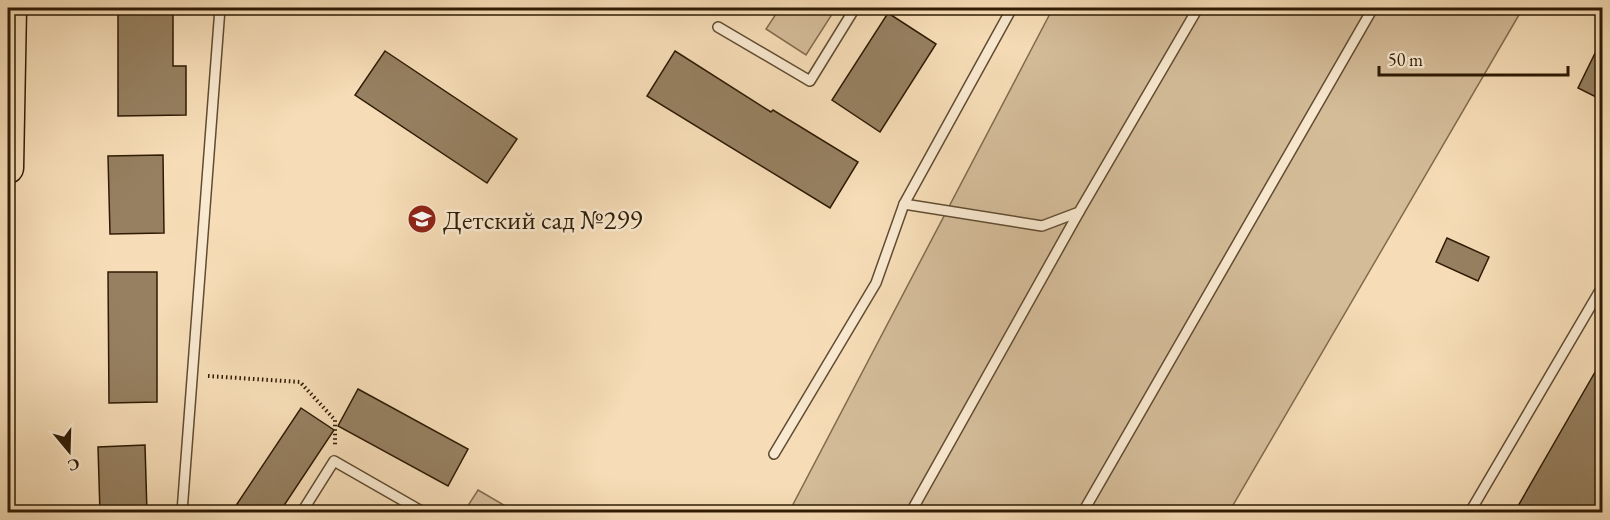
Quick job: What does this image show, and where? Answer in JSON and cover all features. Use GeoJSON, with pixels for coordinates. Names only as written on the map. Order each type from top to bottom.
{"type":"FeatureCollection","features":[{"type":"Feature","properties":{"kind":"main road"},"geometry":{"type":"LineString","coordinates":[[8,168],[11,8]]}},
{"type":"Feature","properties":{"kind":"lane"},"geometry":{"type":"LineString","coordinates":[[182,513],[220,8]]}},
{"type":"Feature","properties":{"kind":"lane"},"geometry":{"type":"LineString","coordinates":[[718,27],[810,81],[855,8]]}},
{"type":"Feature","properties":{"kind":"lane"},"geometry":{"type":"LineString","coordinates":[[774,454],[876,283],[904,204],[1012,8]]}},
{"type":"Feature","properties":{"kind":"lane"},"geometry":{"type":"LineString","coordinates":[[910,513],[1079,212],[1198,8]]}},
{"type":"Feature","properties":{"kind":"lane"},"geometry":{"type":"LineString","coordinates":[[1083,513],[1373,8]]}},
{"type":"Feature","properties":{"kind":"lane"},"geometry":{"type":"LineString","coordinates":[[904,204],[1042,226],[1079,212]]}},
{"type":"Feature","properties":{"kind":"lane"},"geometry":{"type":"LineString","coordinates":[[1470,513],[1602,287]]}},
{"type":"Feature","properties":{"kind":"lane"},"geometry":{"type":"LineString","coordinates":[[302,513],[334,461],[423,513]]}},
{"type":"Feature","properties":{"kind":"path"},"geometry":{"type":"LineString","coordinates":[[192,375],[300,382],[335,420],[334,461]]}},
{"type":"Feature","properties":{"kind":"shaded area"},"geometry":{"type":"Polygon","coordinates":[[[780,8],[836,8],[806,55],[766,29],[780,8]]]}},
{"type":"Feature","properties":{"kind":"shaded area"},"geometry":{"type":"Polygon","coordinates":[[[1053,8],[1523,8],[1229,512],[789,512],[1053,8]]]}},
{"type":"Feature","properties":{"kind":"shaded area"},"geometry":{"type":"Polygon","coordinates":[[[478,490],[516,512],[464,512],[478,490]]]}},
{"type":"Feature","properties":{"kind":"building"},"geometry":{"type":"Polygon","coordinates":[[[118,8],[173,8],[173,66],[186,66],[186,115],[118,116],[118,8]]]}},
{"type":"Feature","properties":{"kind":"building"},"geometry":{"type":"Polygon","coordinates":[[[888,13],[936,44],[880,132],[832,100],[888,13]]]}},
{"type":"Feature","properties":{"kind":"building"},"geometry":{"type":"Polygon","coordinates":[[[1602,39],[1602,100],[1578,88],[1602,39]]]}},
{"type":"Feature","properties":{"kind":"building"},"geometry":{"type":"Polygon","coordinates":[[[385,51],[517,139],[487,183],[355,95],[385,51]]]}},
{"type":"Feature","properties":{"kind":"building"},"geometry":{"type":"Polygon","coordinates":[[[675,51],[771,112],[773,110],[858,162],[830,208],[647,96],[675,51]]]}},
{"type":"Feature","properties":{"kind":"building"},"geometry":{"type":"Polygon","coordinates":[[[163,155],[164,233],[110,234],[108,156],[163,155]]]}},
{"type":"Feature","properties":{"kind":"building"},"geometry":{"type":"Polygon","coordinates":[[[1447,238],[1489,257],[1478,281],[1436,262],[1447,238]]]}},
{"type":"Feature","properties":{"kind":"building"},"geometry":{"type":"Polygon","coordinates":[[[108,272],[157,272],[157,402],[109,403],[108,272]]]}},
{"type":"Feature","properties":{"kind":"building"},"geometry":{"type":"Polygon","coordinates":[[[1602,360],[1602,513],[1514,513],[1602,360]]]}},
{"type":"Feature","properties":{"kind":"building"},"geometry":{"type":"Polygon","coordinates":[[[358,389],[468,449],[448,486],[338,426],[358,389]]]}},
{"type":"Feature","properties":{"kind":"building"},"geometry":{"type":"Polygon","coordinates":[[[301,408],[334,430],[279,513],[231,513],[301,408]]]}},
{"type":"Feature","properties":{"kind":"building"},"geometry":{"type":"Polygon","coordinates":[[[145,445],[147,513],[100,513],[98,447],[145,445]]]}},
{"type":"Feature","properties":{"kind":"place","name":"Детский сад №299"},"geometry":{"type":"Point","coordinates":[422,219]}}]}
